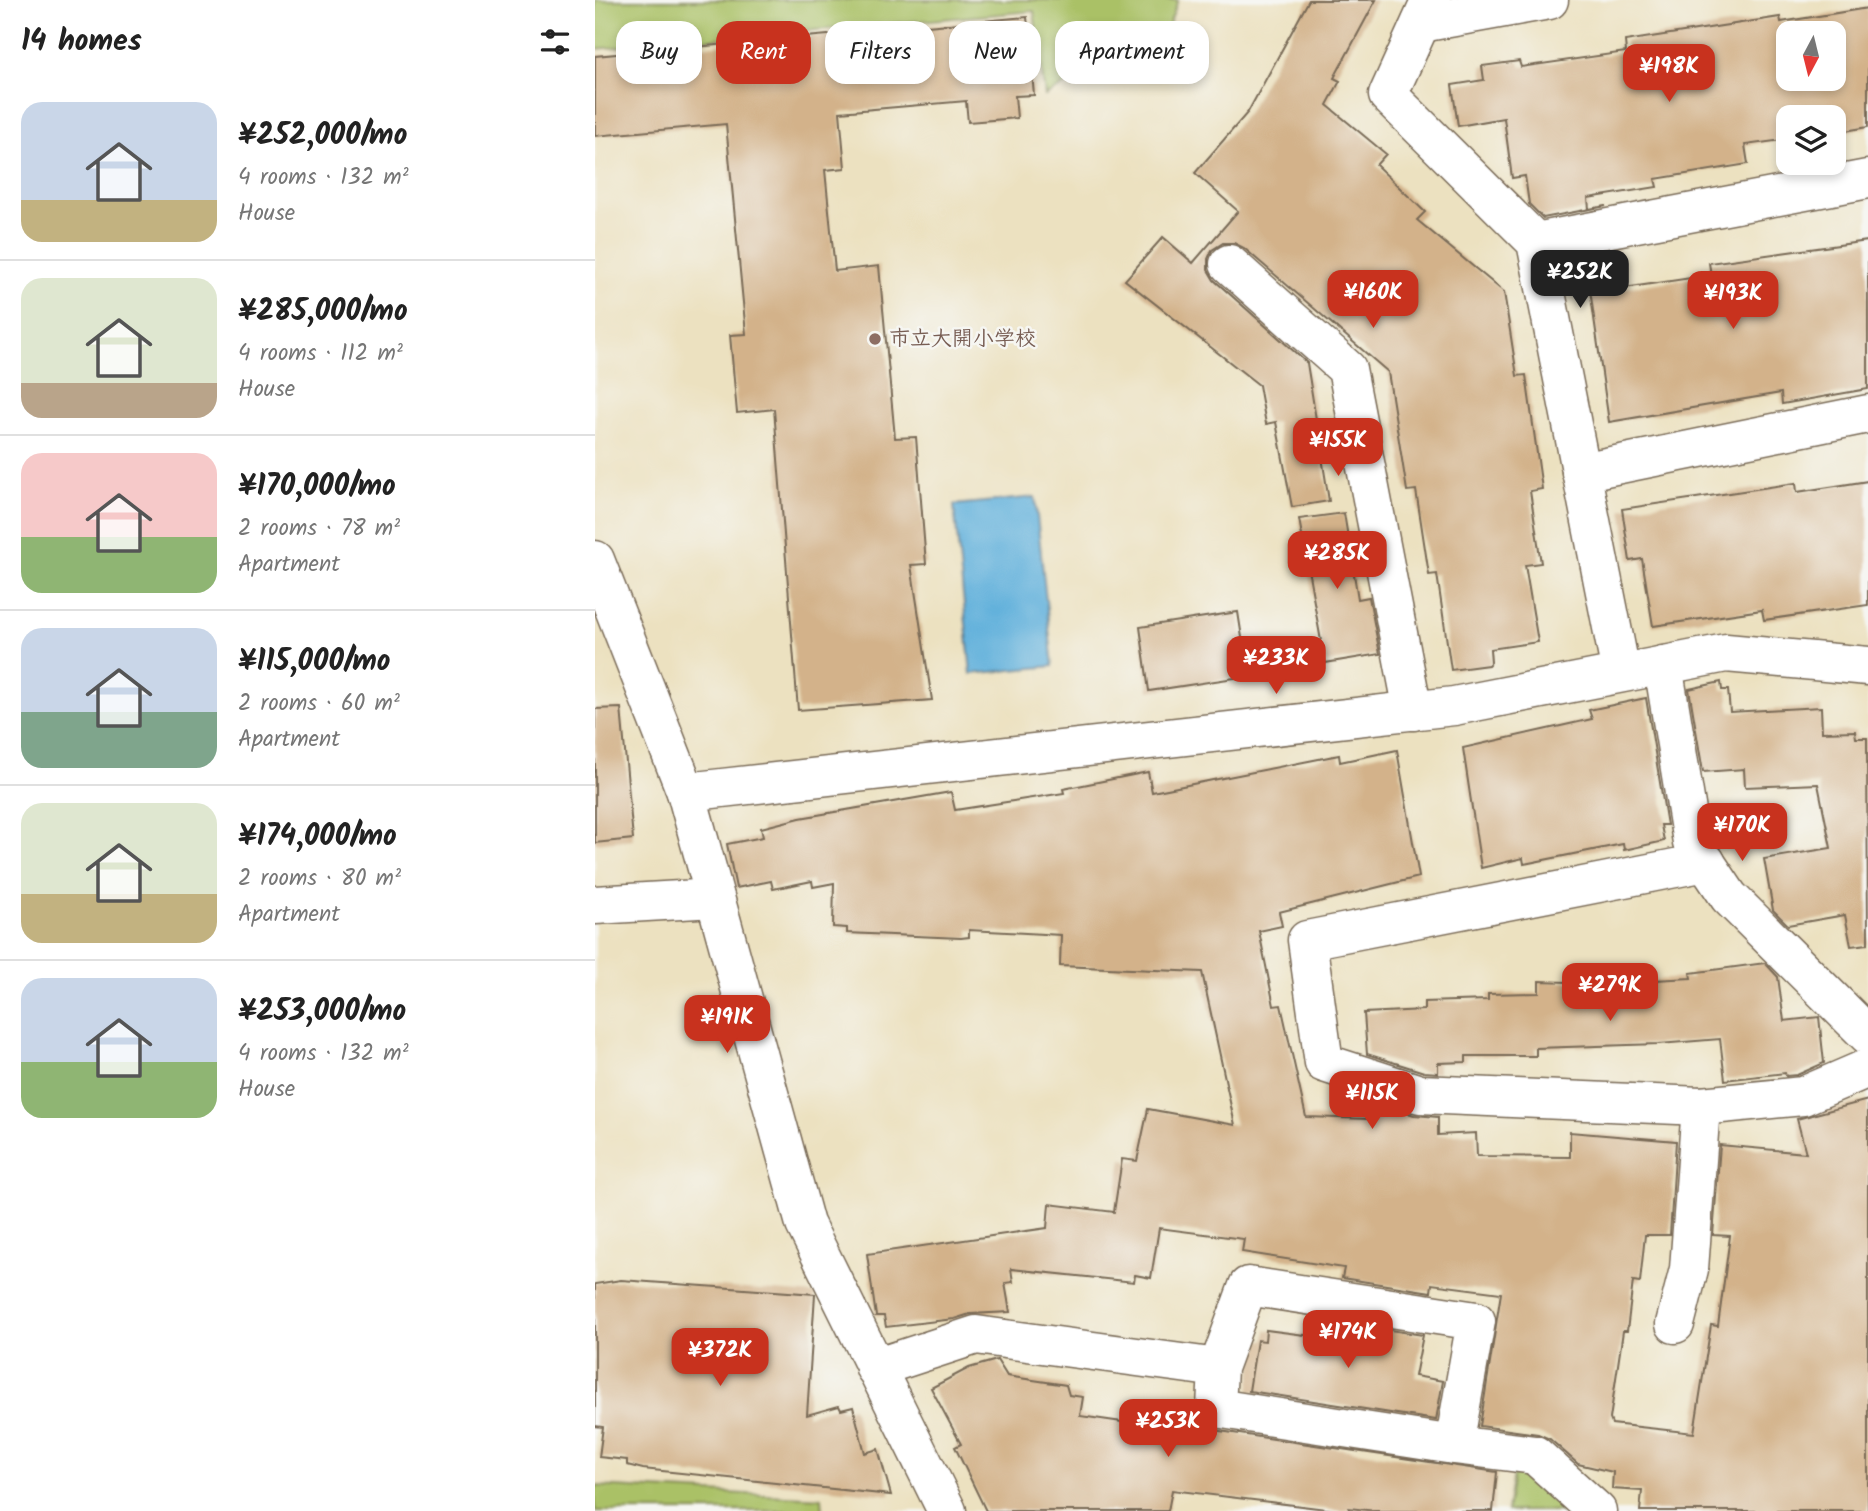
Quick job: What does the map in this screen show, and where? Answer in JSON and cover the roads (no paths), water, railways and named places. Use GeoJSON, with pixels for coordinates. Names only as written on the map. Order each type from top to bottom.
{"type":"FeatureCollection","features":[{"type":"Feature","properties":{"kind":"street"},"geometry":{"type":"LineString","coordinates":[[1549,0],[1426,12],[1388,95],[1536,242],[1621,673]]}},
{"type":"Feature","properties":{"kind":"street"},"geometry":{"type":"LineString","coordinates":[[1536,242],[1868,179]]}},
{"type":"Feature","properties":{"kind":"street"},"geometry":{"type":"LineString","coordinates":[[1229,264],[1347,369],[1413,711]]}},
{"type":"Feature","properties":{"kind":"street"},"geometry":{"type":"LineString","coordinates":[[1581,471],[1868,414]]}},
{"type":"Feature","properties":{"kind":"street"},"geometry":{"type":"LineString","coordinates":[[595,560],[686,792],[805,1224],[947,1511]]}},
{"type":"Feature","properties":{"kind":"street"},"geometry":{"type":"LineString","coordinates":[[686,792],[1454,706],[1726,653],[1868,666]]}},
{"type":"Feature","properties":{"kind":"street"},"geometry":{"type":"LineString","coordinates":[[1663,665],[1692,842],[1729,897],[1865,1028]]}},
{"type":"Feature","properties":{"kind":"street"},"geometry":{"type":"LineString","coordinates":[[1706,862],[1307,940],[1324,1063],[1420,1094],[1701,1106],[1803,1096],[1868,1068]]}},
{"type":"Feature","properties":{"kind":"street"},"geometry":{"type":"LineString","coordinates":[[595,905],[715,898]]}},
{"type":"Feature","properties":{"kind":"street"},"geometry":{"type":"LineString","coordinates":[[1675,1324],[1689,1269],[1701,1106]]}},
{"type":"Feature","properties":{"kind":"street"},"geometry":{"type":"LineString","coordinates":[[1454,1445],[1476,1321],[1248,1286],[1218,1368],[1216,1408],[1454,1445],[1535,1455],[1597,1511]]}},
{"type":"Feature","properties":{"kind":"street"},"geometry":{"type":"LineString","coordinates":[[875,1368],[976,1335],[1218,1368]]}},
{"type":"Feature","properties":{"kind":"water"},"geometry":{"type":"Polygon","coordinates":[[[1035,497],[1053,666],[971,674],[954,505],[1035,497]]]}},
{"type":"Feature","properties":{"kind":"place","name":"市立大開小学校"},"geometry":{"type":"Point","coordinates":[875,339]}}]}
